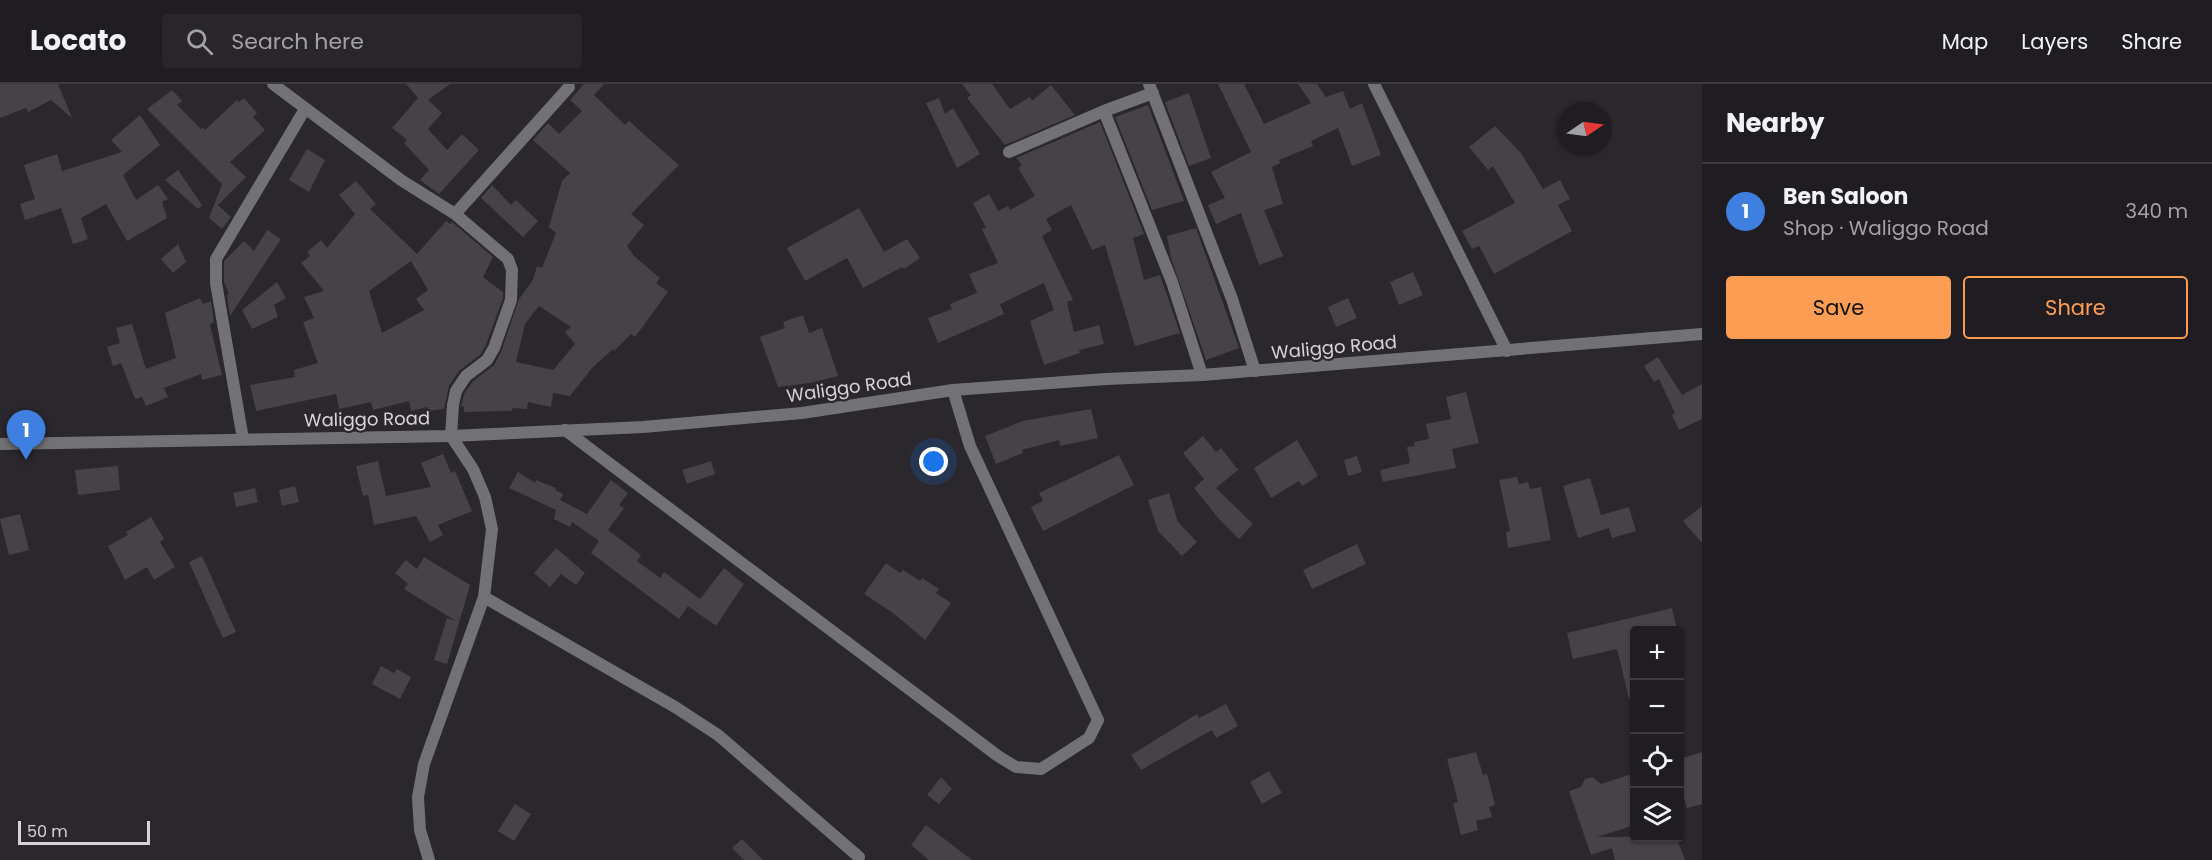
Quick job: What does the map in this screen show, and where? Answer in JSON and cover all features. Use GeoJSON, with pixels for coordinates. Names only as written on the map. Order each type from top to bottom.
{"type":"FeatureCollection","features":[{"type":"Feature","properties":{"kind":"street"},"geometry":{"type":"LineString","coordinates":[[273,84],[401,180],[455,214],[507,259],[513,281],[511,300],[494,348],[487,360],[466,376],[456,391],[451,436],[473,469],[484,497],[492,529],[484,597],[424,764],[418,797],[420,830],[429,860]]}},
{"type":"Feature","properties":{"kind":"street"},"geometry":{"type":"LineString","coordinates":[[1374,84],[1507,351]]}},
{"type":"Feature","properties":{"kind":"street"},"geometry":{"type":"LineString","coordinates":[[455,214],[569,87]]}},
{"type":"Feature","properties":{"kind":"street"},"geometry":{"type":"LineString","coordinates":[[1009,152],[1151,89],[1232,299],[1255,371]]}},
{"type":"Feature","properties":{"kind":"street"},"geometry":{"type":"LineString","coordinates":[[243,439],[216,283],[216,259],[305,109]]}},
{"type":"Feature","properties":{"kind":"street"},"geometry":{"type":"LineString","coordinates":[[1104,111],[1172,282],[1202,375]]}},
{"type":"Feature","properties":{"kind":"street","name":"Waliggo Road"},"geometry":{"type":"LineString","coordinates":[[0,444],[451,436],[643,427],[802,413],[953,390],[1202,375],[1702,334]]}},
{"type":"Feature","properties":{"kind":"street"},"geometry":{"type":"LineString","coordinates":[[565,430],[998,756],[1016,767],[1041,769],[1089,738],[1098,720],[974,456],[953,390]]}},
{"type":"Feature","properties":{"kind":"street"},"geometry":{"type":"LineString","coordinates":[[484,597],[675,707],[718,735],[859,857]]}},
{"type":"Feature","properties":{"kind":"building"},"geometry":{"type":"Polygon","coordinates":[[[0,84],[58,84],[72,118],[51,100],[28,112],[26,108],[0,118],[0,84]]]}},
{"type":"Feature","properties":{"kind":"building"},"geometry":{"type":"Polygon","coordinates":[[[406,84],[450,84],[428,100],[442,113],[428,129],[447,150],[462,134],[479,150],[439,194],[420,180],[429,170],[404,143],[407,140],[392,128],[418,98],[406,84]]]}},
{"type":"Feature","properties":{"kind":"building"},"geometry":{"type":"Polygon","coordinates":[[[584,84],[604,84],[594,95],[625,125],[629,121],[679,165],[631,214],[644,225],[627,246],[634,256],[660,278],[656,283],[668,292],[635,337],[631,334],[592,368],[570,396],[553,393],[551,407],[528,402],[527,409],[464,412],[464,406],[461,407],[464,394],[472,382],[494,365],[501,352],[519,299],[533,280],[537,266],[542,268],[556,233],[549,227],[562,181],[570,173],[533,140],[548,123],[559,134],[582,111],[570,100],[584,84]],[[539,306],[525,324],[516,362],[553,370],[575,344],[565,332],[571,327],[539,306]]]}},
{"type":"Feature","properties":{"kind":"building"},"geometry":{"type":"Polygon","coordinates":[[[962,84],[992,84],[1010,109],[1030,97],[1032,101],[1051,85],[1075,115],[1005,145],[967,98],[971,95],[962,84]]]}},
{"type":"Feature","properties":{"kind":"building"},"geometry":{"type":"Polygon","coordinates":[[[1218,84],[1244,84],[1264,124],[1311,103],[1298,84],[1317,84],[1326,97],[1343,91],[1350,109],[1362,103],[1381,155],[1352,166],[1338,128],[1311,141],[1313,146],[1279,160],[1280,163],[1272,167],[1283,204],[1264,210],[1283,256],[1259,265],[1241,213],[1216,224],[1208,205],[1225,198],[1211,172],[1251,152],[1218,84]]]}},
{"type":"Feature","properties":{"kind":"building"},"geometry":{"type":"Polygon","coordinates":[[[172,90],[182,101],[177,105],[201,129],[203,127],[205,130],[237,100],[239,102],[244,98],[257,113],[253,117],[265,130],[230,162],[246,177],[218,205],[231,217],[222,229],[209,218],[222,184],[147,109],[172,90]]]}},
{"type":"Feature","properties":{"kind":"building"},"geometry":{"type":"Polygon","coordinates":[[[1189,93],[1211,158],[1189,166],[1165,102],[1189,93]]]}},
{"type":"Feature","properties":{"kind":"building"},"geometry":{"type":"Polygon","coordinates":[[[939,98],[945,114],[953,108],[980,154],[957,168],[926,103],[939,98]]]}},
{"type":"Feature","properties":{"kind":"building"},"geometry":{"type":"Polygon","coordinates":[[[1148,105],[1184,201],[1152,210],[1115,117],[1148,105]]]}},
{"type":"Feature","properties":{"kind":"building"},"geometry":{"type":"Polygon","coordinates":[[[140,115],[160,145],[123,175],[136,200],[158,185],[168,199],[162,202],[167,218],[127,241],[106,204],[81,218],[88,239],[73,244],[61,208],[25,220],[20,204],[35,199],[24,165],[57,154],[62,171],[122,152],[111,140],[140,115]]]}},
{"type":"Feature","properties":{"kind":"building"},"geometry":{"type":"Polygon","coordinates":[[[1100,122],[1144,234],[1133,238],[1144,280],[1160,275],[1180,333],[1135,346],[1105,245],[1092,250],[1071,205],[1046,219],[1052,230],[1042,236],[1073,300],[1067,302],[1074,332],[1099,325],[1104,344],[1079,350],[1080,353],[1044,365],[1030,321],[1054,310],[1044,283],[1000,304],[1004,314],[938,343],[928,318],[952,309],[950,304],[977,293],[969,274],[998,263],[982,229],[986,228],[973,203],[989,194],[998,211],[1008,206],[1010,210],[1035,196],[1018,168],[1022,165],[1016,158],[1100,122]]]}},
{"type":"Feature","properties":{"kind":"building"},"geometry":{"type":"Polygon","coordinates":[[[1495,126],[1521,153],[1543,189],[1560,180],[1570,199],[1558,205],[1572,231],[1494,274],[1479,246],[1472,249],[1462,231],[1515,203],[1493,166],[1488,170],[1469,147],[1495,126]]]}},
{"type":"Feature","properties":{"kind":"building"},"geometry":{"type":"Polygon","coordinates":[[[307,149],[325,160],[309,192],[289,180],[307,149]]]}},
{"type":"Feature","properties":{"kind":"building"},"geometry":{"type":"Polygon","coordinates":[[[178,170],[202,205],[198,209],[165,180],[178,170]]]}},
{"type":"Feature","properties":{"kind":"building"},"geometry":{"type":"Polygon","coordinates":[[[356,181],[376,204],[370,209],[417,254],[446,221],[450,224],[452,222],[493,257],[483,277],[503,292],[503,298],[486,345],[481,354],[459,371],[449,386],[444,409],[428,411],[428,407],[411,411],[409,401],[373,410],[371,402],[339,409],[336,394],[256,411],[250,385],[295,377],[294,370],[318,363],[303,322],[314,318],[304,297],[324,291],[301,263],[310,256],[307,252],[321,240],[327,248],[355,214],[339,195],[356,181]],[[411,261],[369,291],[382,333],[424,310],[416,299],[428,290],[411,261]]]}},
{"type":"Feature","properties":{"kind":"building"},"geometry":{"type":"Polygon","coordinates":[[[492,185],[511,205],[516,200],[538,221],[523,237],[481,198],[492,185]]]}},
{"type":"Feature","properties":{"kind":"building"},"geometry":{"type":"Polygon","coordinates":[[[859,208],[884,252],[907,239],[920,258],[904,269],[902,267],[863,288],[847,258],[805,281],[787,248],[859,208]]]}},
{"type":"Feature","properties":{"kind":"building"},"geometry":{"type":"Polygon","coordinates":[[[1196,228],[1239,348],[1206,360],[1171,258],[1167,236],[1196,228]]]}},
{"type":"Feature","properties":{"kind":"building"},"geometry":{"type":"Polygon","coordinates":[[[267,230],[281,239],[230,316],[227,295],[229,294],[224,282],[224,261],[244,241],[254,251],[267,230]]]}},
{"type":"Feature","properties":{"kind":"building"},"geometry":{"type":"Polygon","coordinates":[[[178,244],[186,262],[173,273],[161,259],[178,244]]]}},
{"type":"Feature","properties":{"kind":"building"},"geometry":{"type":"Polygon","coordinates":[[[1413,272],[1423,295],[1399,305],[1390,282],[1413,272]]]}},
{"type":"Feature","properties":{"kind":"building"},"geometry":{"type":"Polygon","coordinates":[[[277,282],[286,298],[274,305],[278,317],[252,329],[242,310],[277,282]]]}},
{"type":"Feature","properties":{"kind":"building"},"geometry":{"type":"Polygon","coordinates":[[[200,298],[203,304],[211,301],[214,322],[210,325],[222,375],[202,380],[201,374],[164,388],[168,397],[146,406],[142,397],[135,399],[121,363],[113,366],[107,347],[120,343],[116,328],[132,324],[146,369],[176,358],[165,313],[200,298]]]}},
{"type":"Feature","properties":{"kind":"building"},"geometry":{"type":"Polygon","coordinates":[[[1348,298],[1357,318],[1336,327],[1328,307],[1348,298]]]}},
{"type":"Feature","properties":{"kind":"building"},"geometry":{"type":"Polygon","coordinates":[[[803,315],[809,333],[822,328],[838,376],[810,383],[778,387],[760,337],[785,328],[783,322],[803,315]]]}},
{"type":"Feature","properties":{"kind":"building"},"geometry":{"type":"Polygon","coordinates":[[[1658,357],[1682,395],[1702,384],[1702,419],[1679,430],[1672,415],[1675,413],[1659,379],[1654,382],[1644,366],[1658,357]]]}},
{"type":"Feature","properties":{"kind":"building"},"geometry":{"type":"Polygon","coordinates":[[[1466,392],[1479,443],[1452,449],[1456,468],[1383,482],[1380,470],[1410,463],[1407,447],[1415,446],[1414,442],[1429,439],[1426,424],[1451,419],[1446,397],[1466,392]]]}},
{"type":"Feature","properties":{"kind":"building"},"geometry":{"type":"Polygon","coordinates":[[[1091,409],[1098,438],[1060,446],[1059,440],[1022,450],[1023,453],[996,464],[985,436],[1023,421],[1091,409]]]}},
{"type":"Feature","properties":{"kind":"building"},"geometry":{"type":"Polygon","coordinates":[[[1203,436],[1216,452],[1221,448],[1238,470],[1216,488],[1253,524],[1239,539],[1194,488],[1204,479],[1183,453],[1203,436]]]}},
{"type":"Feature","properties":{"kind":"building"},"geometry":{"type":"Polygon","coordinates":[[[1297,440],[1318,476],[1302,486],[1299,481],[1271,498],[1254,468],[1297,440]]]}},
{"type":"Feature","properties":{"kind":"building"},"geometry":{"type":"Polygon","coordinates":[[[443,454],[451,473],[455,471],[472,511],[438,525],[443,535],[430,542],[416,516],[374,525],[368,495],[363,496],[356,466],[378,461],[386,496],[431,487],[421,463],[443,454]]]}},
{"type":"Feature","properties":{"kind":"building"},"geometry":{"type":"Polygon","coordinates":[[[1119,455],[1134,485],[1043,531],[1031,507],[1043,501],[1039,493],[1119,455]]]}},
{"type":"Feature","properties":{"kind":"building"},"geometry":{"type":"Polygon","coordinates":[[[1357,456],[1362,472],[1348,476],[1344,460],[1357,456]]]}},
{"type":"Feature","properties":{"kind":"building"},"geometry":{"type":"Polygon","coordinates":[[[711,461],[715,474],[687,484],[682,470],[711,461]]]}},
{"type":"Feature","properties":{"kind":"building"},"geometry":{"type":"Polygon","coordinates":[[[118,466],[120,490],[78,495],[75,470],[118,466]]]}},
{"type":"Feature","properties":{"kind":"building"},"geometry":{"type":"Polygon","coordinates":[[[518,472],[535,483],[536,480],[556,488],[555,490],[563,494],[560,500],[587,514],[611,480],[628,493],[619,505],[624,508],[608,530],[641,555],[637,561],[660,578],[664,572],[700,599],[724,568],[744,584],[716,626],[688,606],[679,619],[591,553],[599,541],[572,522],[570,527],[554,519],[556,510],[509,488],[518,472]]]}},
{"type":"Feature","properties":{"kind":"building"},"geometry":{"type":"Polygon","coordinates":[[[1517,477],[1519,484],[1528,482],[1530,489],[1541,487],[1551,540],[1508,548],[1506,532],[1510,531],[1499,480],[1517,477]]]}},
{"type":"Feature","properties":{"kind":"building"},"geometry":{"type":"Polygon","coordinates":[[[1590,478],[1601,515],[1629,507],[1636,531],[1612,538],[1609,528],[1578,538],[1563,486],[1590,478]]]}},
{"type":"Feature","properties":{"kind":"building"},"geometry":{"type":"Polygon","coordinates":[[[295,486],[299,502],[282,506],[279,490],[295,486]]]}},
{"type":"Feature","properties":{"kind":"building"},"geometry":{"type":"Polygon","coordinates":[[[255,488],[258,502],[236,507],[233,493],[255,488]]]}},
{"type":"Feature","properties":{"kind":"building"},"geometry":{"type":"Polygon","coordinates":[[[1169,493],[1178,522],[1197,542],[1182,556],[1158,531],[1148,500],[1169,493]]]}},
{"type":"Feature","properties":{"kind":"building"},"geometry":{"type":"Polygon","coordinates":[[[1702,506],[1702,543],[1683,521],[1702,506]]]}},
{"type":"Feature","properties":{"kind":"building"},"geometry":{"type":"Polygon","coordinates":[[[20,514],[29,550],[9,555],[0,519],[20,514]]]}},
{"type":"Feature","properties":{"kind":"building"},"geometry":{"type":"Polygon","coordinates":[[[151,517],[164,539],[160,542],[175,567],[154,580],[147,567],[125,580],[108,546],[128,535],[126,532],[151,517]]]}},
{"type":"Feature","properties":{"kind":"building"},"geometry":{"type":"Polygon","coordinates":[[[1357,544],[1366,564],[1312,589],[1303,570],[1357,544]]]}},
{"type":"Feature","properties":{"kind":"building"},"geometry":{"type":"Polygon","coordinates":[[[556,548],[585,573],[576,585],[561,574],[550,587],[534,573],[556,548]]]}},
{"type":"Feature","properties":{"kind":"building"},"geometry":{"type":"Polygon","coordinates":[[[202,556],[236,632],[223,638],[189,562],[202,556]]]}},
{"type":"Feature","properties":{"kind":"building"},"geometry":{"type":"Polygon","coordinates":[[[424,557],[470,585],[447,664],[434,660],[447,618],[456,621],[404,589],[408,584],[395,573],[406,560],[417,569],[424,557]]]}},
{"type":"Feature","properties":{"kind":"building"},"geometry":{"type":"Polygon","coordinates":[[[886,563],[900,573],[903,570],[920,581],[922,578],[939,589],[936,593],[951,603],[925,640],[893,613],[864,594],[886,563]]]}},
{"type":"Feature","properties":{"kind":"building"},"geometry":{"type":"Polygon","coordinates":[[[1672,608],[1676,626],[1630,626],[1630,699],[1617,649],[1573,659],[1567,633],[1672,608]]]}},
{"type":"Feature","properties":{"kind":"building"},"geometry":{"type":"Polygon","coordinates":[[[381,666],[394,673],[397,669],[411,677],[400,699],[372,684],[381,666]]]}},
{"type":"Feature","properties":{"kind":"building"},"geometry":{"type":"Polygon","coordinates":[[[1226,704],[1238,726],[1216,738],[1212,730],[1141,770],[1131,755],[1197,714],[1199,718],[1226,704]]]}},
{"type":"Feature","properties":{"kind":"building"},"geometry":{"type":"Polygon","coordinates":[[[1476,752],[1483,775],[1487,774],[1495,805],[1489,807],[1492,817],[1476,821],[1478,830],[1461,835],[1453,803],[1458,802],[1447,759],[1476,752]]]}},
{"type":"Feature","properties":{"kind":"building"},"geometry":{"type":"Polygon","coordinates":[[[1702,752],[1702,804],[1687,808],[1684,798],[1684,758],[1702,752]]]}},
{"type":"Feature","properties":{"kind":"building"},"geometry":{"type":"Polygon","coordinates":[[[1269,771],[1282,793],[1262,804],[1250,782],[1269,771]]]}},
{"type":"Feature","properties":{"kind":"building"},"geometry":{"type":"Polygon","coordinates":[[[1630,775],[1630,827],[1597,837],[1630,837],[1630,842],[1678,842],[1685,860],[1615,860],[1612,848],[1591,855],[1569,791],[1581,787],[1585,779],[1593,777],[1601,784],[1630,775]]]}},
{"type":"Feature","properties":{"kind":"building"},"geometry":{"type":"Polygon","coordinates":[[[941,777],[952,789],[939,804],[927,795],[941,777]]]}},
{"type":"Feature","properties":{"kind":"building"},"geometry":{"type":"Polygon","coordinates":[[[515,804],[531,814],[514,841],[498,831],[515,804]]]}},
{"type":"Feature","properties":{"kind":"building"},"geometry":{"type":"Polygon","coordinates":[[[926,825],[972,860],[929,860],[911,845],[926,825]]]}},
{"type":"Feature","properties":{"kind":"building"},"geometry":{"type":"Polygon","coordinates":[[[742,839],[763,860],[744,860],[732,848],[742,839]]]}},
{"type":"Feature","properties":{"kind":"place","name":"Ben Saloon"},"geometry":{"type":"Point","coordinates":[26,460]}}]}
